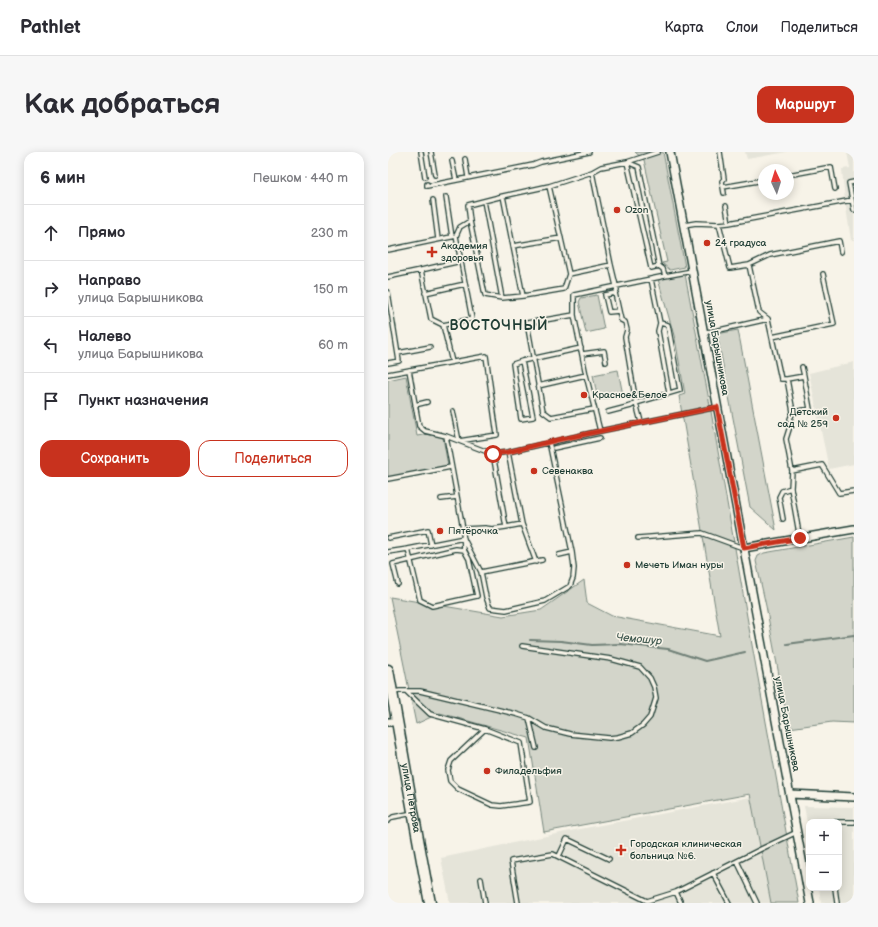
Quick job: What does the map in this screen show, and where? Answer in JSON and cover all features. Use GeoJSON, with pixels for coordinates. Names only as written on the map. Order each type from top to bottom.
{"type":"FeatureCollection","features":[{"type":"Feature","properties":{"kind":"main road","name":"улица Петрова"},"geometry":{"type":"LineString","coordinates":[[388,670],[392,692],[393,722],[414,813],[430,903]]}},
{"type":"Feature","properties":{"kind":"street","name":"улица Барышникова"},"geometry":{"type":"LineString","coordinates":[[670,152],[810,903]]}},
{"type":"Feature","properties":{"kind":"street"},"geometry":{"type":"LineString","coordinates":[[744,548],[854,529]]}},
{"type":"Feature","properties":{"kind":"street"},"geometry":{"type":"LineString","coordinates":[[790,794],[854,797]]}},
{"type":"Feature","properties":{"kind":"lane"},"geometry":{"type":"LineString","coordinates":[[421,152],[425,177]]}},
{"type":"Feature","properties":{"kind":"lane"},"geometry":{"type":"LineString","coordinates":[[431,152],[435,175]]}},
{"type":"Feature","properties":{"kind":"lane"},"geometry":{"type":"LineString","coordinates":[[427,184],[427,186],[533,165],[588,152]]}},
{"type":"Feature","properties":{"kind":"lane"},"geometry":{"type":"LineString","coordinates":[[549,186],[568,274],[564,289],[502,298],[485,295],[468,205],[549,186],[592,172],[601,167],[627,162],[658,152]]}},
{"type":"Feature","properties":{"kind":"lane"},"geometry":{"type":"LineString","coordinates":[[720,152],[724,179],[722,181],[724,193]]}},
{"type":"Feature","properties":{"kind":"lane"},"geometry":{"type":"LineString","coordinates":[[464,159],[468,177]]}},
{"type":"Feature","properties":{"kind":"lane"},"geometry":{"type":"LineString","coordinates":[[452,161],[454,180]]}},
{"type":"Feature","properties":{"kind":"lane"},"geometry":{"type":"LineString","coordinates":[[627,162],[639,167],[658,266],[663,269],[665,276]]}},
{"type":"Feature","properties":{"kind":"lane"},"geometry":{"type":"LineString","coordinates":[[627,162],[651,268],[658,266]]}},
{"type":"Feature","properties":{"kind":"lane"},"geometry":{"type":"LineString","coordinates":[[794,174],[832,167],[835,189]]}},
{"type":"Feature","properties":{"kind":"lane"},"geometry":{"type":"LineString","coordinates":[[592,172],[617,290],[615,293],[621,320],[625,322],[627,330],[625,337],[636,402],[641,422]]}},
{"type":"Feature","properties":{"kind":"lane"},"geometry":{"type":"LineString","coordinates":[[723,187],[758,181]]}},
{"type":"Feature","properties":{"kind":"lane"},"geometry":{"type":"LineString","coordinates":[[854,182],[849,183],[854,210]]}},
{"type":"Feature","properties":{"kind":"lane"},"geometry":{"type":"LineString","coordinates":[[503,196],[523,296]]}},
{"type":"Feature","properties":{"kind":"lane"},"geometry":{"type":"LineString","coordinates":[[421,270],[431,319],[443,325],[472,319],[461,261],[446,197]]}},
{"type":"Feature","properties":{"kind":"lane"},"geometry":{"type":"LineString","coordinates":[[433,200],[438,239]]}},
{"type":"Feature","properties":{"kind":"lane"},"geometry":{"type":"LineString","coordinates":[[684,225],[696,223],[729,223],[852,200]]}},
{"type":"Feature","properties":{"kind":"lane"},"geometry":{"type":"LineString","coordinates":[[484,201],[502,298]]}},
{"type":"Feature","properties":{"kind":"lane"},"geometry":{"type":"LineString","coordinates":[[726,206],[729,223]]}},
{"type":"Feature","properties":{"kind":"lane"},"geometry":{"type":"LineString","coordinates":[[388,250],[454,236],[460,227],[470,221]]}},
{"type":"Feature","properties":{"kind":"lane"},"geometry":{"type":"LineString","coordinates":[[719,224],[730,268],[749,265],[770,255],[839,241],[841,252]]}},
{"type":"Feature","properties":{"kind":"lane"},"geometry":{"type":"LineString","coordinates":[[513,246],[561,238]]}},
{"type":"Feature","properties":{"kind":"lane"},"geometry":{"type":"LineString","coordinates":[[388,276],[461,261]]}},
{"type":"Feature","properties":{"kind":"lane"},"geometry":{"type":"LineString","coordinates":[[568,274],[611,265]]}},
{"type":"Feature","properties":{"kind":"lane"},"geometry":{"type":"LineString","coordinates":[[749,265],[759,312],[768,319],[781,379],[804,376]]}},
{"type":"Feature","properties":{"kind":"lane"},"geometry":{"type":"LineString","coordinates":[[600,431],[586,375],[574,315],[574,295],[693,271]]}},
{"type":"Feature","properties":{"kind":"lane"},"geometry":{"type":"LineString","coordinates":[[772,337],[834,324],[823,274]]}},
{"type":"Feature","properties":{"kind":"lane"},"geometry":{"type":"LineString","coordinates":[[650,279],[660,323],[658,331],[669,393]]}},
{"type":"Feature","properties":{"kind":"lane"},"geometry":{"type":"LineString","coordinates":[[425,293],[465,284]]}},
{"type":"Feature","properties":{"kind":"lane"},"geometry":{"type":"LineString","coordinates":[[388,292],[399,361],[388,363]]}},
{"type":"Feature","properties":{"kind":"lane"},"geometry":{"type":"LineString","coordinates":[[615,293],[605,295],[609,312],[619,310]]}},
{"type":"Feature","properties":{"kind":"lane"},"geometry":{"type":"LineString","coordinates":[[574,315],[527,323],[543,411],[551,417],[594,409]]}},
{"type":"Feature","properties":{"kind":"lane"},"geometry":{"type":"LineString","coordinates":[[704,332],[715,331],[768,319]]}},
{"type":"Feature","properties":{"kind":"lane"},"geometry":{"type":"LineString","coordinates":[[608,412],[631,406],[636,402],[680,390],[668,325],[660,323]]}},
{"type":"Feature","properties":{"kind":"lane"},"geometry":{"type":"LineString","coordinates":[[443,325],[452,362]]}},
{"type":"Feature","properties":{"kind":"lane"},"geometry":{"type":"LineString","coordinates":[[398,353],[430,346]]}},
{"type":"Feature","properties":{"kind":"lane"},"geometry":{"type":"LineString","coordinates":[[522,361],[533,417],[521,419],[513,364],[522,361],[581,348]]}},
{"type":"Feature","properties":{"kind":"lane"},"geometry":{"type":"LineString","coordinates":[[582,354],[604,351],[606,362]]}},
{"type":"Feature","properties":{"kind":"lane"},"geometry":{"type":"LineString","coordinates":[[388,374],[486,356],[497,435],[459,441]]}},
{"type":"Feature","properties":{"kind":"lane"},"geometry":{"type":"LineString","coordinates":[[793,412],[810,409],[802,367]]}},
{"type":"Feature","properties":{"kind":"lane"},"geometry":{"type":"LineString","coordinates":[[409,370],[419,426],[425,431],[446,436],[493,454],[717,407]]}},
{"type":"Feature","properties":{"kind":"lane"},"geometry":{"type":"LineString","coordinates":[[538,386],[586,375]]}},
{"type":"Feature","properties":{"kind":"lane"},"geometry":{"type":"LineString","coordinates":[[787,379],[793,412],[786,439],[792,472],[791,488],[800,538]]}},
{"type":"Feature","properties":{"kind":"lane"},"geometry":{"type":"LineString","coordinates":[[415,405],[427,402]]}},
{"type":"Feature","properties":{"kind":"lane"},"geometry":{"type":"LineString","coordinates":[[454,412],[459,441]]}},
{"type":"Feature","properties":{"kind":"lane"},"geometry":{"type":"LineString","coordinates":[[408,549],[420,600],[432,606],[477,596],[469,559],[464,550],[463,529],[446,436]]}},
{"type":"Feature","properties":{"kind":"lane"},"geometry":{"type":"LineString","coordinates":[[576,437],[577,443]]}},
{"type":"Feature","properties":{"kind":"lane"},"geometry":{"type":"LineString","coordinates":[[554,448],[600,438]]}},
{"type":"Feature","properties":{"kind":"lane"},"geometry":{"type":"LineString","coordinates":[[464,538],[481,572],[486,597],[490,608],[506,610],[545,601],[570,586],[574,568],[572,552],[549,442]]}},
{"type":"Feature","properties":{"kind":"lane"},"geometry":{"type":"LineString","coordinates":[[508,452],[522,524],[536,562]]}},
{"type":"Feature","properties":{"kind":"lane"},"geometry":{"type":"LineString","coordinates":[[493,454],[506,527]]}},
{"type":"Feature","properties":{"kind":"lane"},"geometry":{"type":"LineString","coordinates":[[792,472],[822,465],[840,493],[854,491]]}},
{"type":"Feature","properties":{"kind":"lane"},"geometry":{"type":"LineString","coordinates":[[388,479],[452,467]]}},
{"type":"Feature","properties":{"kind":"lane"},"geometry":{"type":"LineString","coordinates":[[783,519],[779,498],[782,491],[791,488]]}},
{"type":"Feature","properties":{"kind":"lane"},"geometry":{"type":"LineString","coordinates":[[441,499],[457,497]]}},
{"type":"Feature","properties":{"kind":"lane"},"geometry":{"type":"LineString","coordinates":[[463,529],[492,529],[522,524]]}},
{"type":"Feature","properties":{"kind":"lane"},"geometry":{"type":"LineString","coordinates":[[388,538],[428,530],[431,544]]}},
{"type":"Feature","properties":{"kind":"lane"},"geometry":{"type":"LineString","coordinates":[[638,538],[702,533],[744,548]]}},
{"type":"Feature","properties":{"kind":"lane"},"geometry":{"type":"LineString","coordinates":[[388,552],[464,538]]}},
{"type":"Feature","properties":{"kind":"lane"},"geometry":{"type":"LineString","coordinates":[[398,584],[393,564],[456,549],[464,550]]}},
{"type":"Feature","properties":{"kind":"lane"},"geometry":{"type":"LineString","coordinates":[[559,556],[572,552]]}},
{"type":"Feature","properties":{"kind":"lane"},"geometry":{"type":"LineString","coordinates":[[481,572],[542,560]]}},
{"type":"Feature","properties":{"kind":"lane"},"geometry":{"type":"LineString","coordinates":[[392,692],[420,691],[516,714],[529,718],[546,728],[570,734],[609,738],[632,733],[643,725],[650,717],[656,698],[654,687],[650,678],[640,667],[611,659],[522,646]]}},
{"type":"Feature","properties":{"kind":"lane"},"geometry":{"type":"LineString","coordinates":[[407,692],[430,714],[485,729],[521,743],[530,802],[501,806],[492,805],[458,789],[450,781],[448,770],[451,761],[485,729]]}},
{"type":"Feature","properties":{"kind":"lane"},"geometry":{"type":"LineString","coordinates":[[529,718],[536,748]]}},
{"type":"Feature","properties":{"kind":"lane"},"geometry":{"type":"LineString","coordinates":[[388,821],[393,818],[414,813]]}},
{"type":"Feature","properties":{"kind":"lane"},"geometry":{"type":"LineString","coordinates":[[842,822],[854,822]]}},
{"type":"Feature","properties":{"kind":"lane"},"geometry":{"type":"LineString","coordinates":[[518,903],[511,861],[553,854],[647,901],[676,892],[797,832]]}},
{"type":"Feature","properties":{"kind":"lane"},"geometry":{"type":"LineString","coordinates":[[558,856],[567,839],[609,859]]}},
{"type":"Feature","properties":{"kind":"lane"},"geometry":{"type":"LineString","coordinates":[[737,861],[757,903]]}},
{"type":"Feature","properties":{"kind":"lane"},"geometry":{"type":"LineString","coordinates":[[714,873],[729,903]]}},
{"type":"Feature","properties":{"kind":"lane"},"geometry":{"type":"LineString","coordinates":[[481,879],[485,903]]}},
{"type":"Feature","properties":{"kind":"lane"},"geometry":{"type":"LineString","coordinates":[[835,891],[837,903]]}},
{"type":"Feature","properties":{"kind":"lane"},"geometry":{"type":"LineString","coordinates":[[676,892],[681,903]]}},
{"type":"Feature","properties":{"kind":"shaded area"},"geometry":{"type":"Polygon","coordinates":[[[635,152],[663,152],[685,267],[670,270],[662,263],[667,262],[644,160],[635,152]]]}},
{"type":"Feature","properties":{"kind":"shaded area"},"geometry":{"type":"Polygon","coordinates":[[[745,152],[787,152],[747,159],[745,152]]]}},
{"type":"Feature","properties":{"kind":"shaded area"},"geometry":{"type":"Polygon","coordinates":[[[847,152],[854,152],[854,240],[851,240],[842,169],[850,168],[847,152]]]}},
{"type":"Feature","properties":{"kind":"shaded area"},"geometry":{"type":"Polygon","coordinates":[[[685,274],[799,903],[771,903],[750,794],[544,832],[529,738],[440,713],[416,724],[390,597],[503,616],[541,610],[584,580],[587,603],[612,616],[720,636],[679,396],[685,394],[675,339],[658,279],[685,274]]]}},
{"type":"Feature","properties":{"kind":"shaded area"},"geometry":{"type":"Polygon","coordinates":[[[597,295],[604,329],[586,333],[579,302],[581,298],[597,295]]]}},
{"type":"Feature","properties":{"kind":"shaded area"},"geometry":{"type":"Polygon","coordinates":[[[738,330],[776,530],[750,507],[717,334],[738,330]]]}},
{"type":"Feature","properties":{"kind":"shaded area","name":"Детский сад № 259"},"geometry":{"type":"Polygon","coordinates":[[[854,362],[854,464],[829,469],[809,373],[854,362]]]}},
{"type":"Feature","properties":{"kind":"shaded area"},"geometry":{"type":"Polygon","coordinates":[[[618,370],[623,395],[598,400],[593,375],[618,370]]]}},
{"type":"Feature","properties":{"kind":"shaded area"},"geometry":{"type":"Polygon","coordinates":[[[406,376],[417,436],[442,432],[448,466],[388,477],[388,380],[406,376]]]}},
{"type":"Feature","properties":{"kind":"shaded area"},"geometry":{"type":"Polygon","coordinates":[[[854,537],[854,723],[832,722],[789,728],[756,561],[758,556],[764,553],[854,537]]]}},
{"type":"Feature","properties":{"kind":"shaded area","name":"Городская клиническая больница №6."},"geometry":{"type":"Polygon","coordinates":[[[751,797],[771,903],[450,903],[441,858],[580,829],[751,797]]]}},
{"type":"Feature","properties":{"kind":"shaded area"},"geometry":{"type":"Polygon","coordinates":[[[804,806],[854,807],[854,903],[821,903],[819,891],[842,891],[842,819],[806,819],[804,806]]]}},
{"type":"Feature","properties":{"kind":"waterway","name":"Чемошур"},"geometry":{"type":"LineString","coordinates":[[787,644],[854,635]]}},
{"type":"Feature","properties":{"kind":"waterway","name":"Чемошур"},"geometry":{"type":"LineString","coordinates":[[530,640],[561,641],[592,645],[620,644],[668,649],[705,661],[745,652]]}},
{"type":"Feature","properties":{"kind":"place","name":"Ozon"},"geometry":{"type":"Point","coordinates":[617,210]}},
{"type":"Feature","properties":{"kind":"place","name":"24 градуса"},"geometry":{"type":"Point","coordinates":[707,243]}},
{"type":"Feature","properties":{"kind":"place","name":"Академия здоровья"},"geometry":{"type":"Point","coordinates":[432,252]}},
{"type":"Feature","properties":{"kind":"place","name":"Красное&Белое"},"geometry":{"type":"Point","coordinates":[584,395]}},
{"type":"Feature","properties":{"kind":"place","name":"Детский сад № 259"},"geometry":{"type":"Point","coordinates":[836,418]}},
{"type":"Feature","properties":{"kind":"place","name":"Севенаква"},"geometry":{"type":"Point","coordinates":[534,471]}},
{"type":"Feature","properties":{"kind":"place","name":"Пятёрочка"},"geometry":{"type":"Point","coordinates":[440,531]}},
{"type":"Feature","properties":{"kind":"place","name":"Мечеть Иман нуры"},"geometry":{"type":"Point","coordinates":[627,565]}},
{"type":"Feature","properties":{"kind":"place","name":"Филадельфия"},"geometry":{"type":"Point","coordinates":[487,771]}},
{"type":"Feature","properties":{"kind":"place","name":"Городская клиническая больница №6."},"geometry":{"type":"Point","coordinates":[621,850]}},
{"type":"Feature","properties":{"kind":"district","name":"ВОСТОЧНЫЙ"},"geometry":{"type":"Point","coordinates":[499,325]}},
{"type":"Feature","properties":{"kind":"route"},"geometry":{"type":"LineString","coordinates":[[493,454],[717,407],[744,548],[800,538]]}}]}
